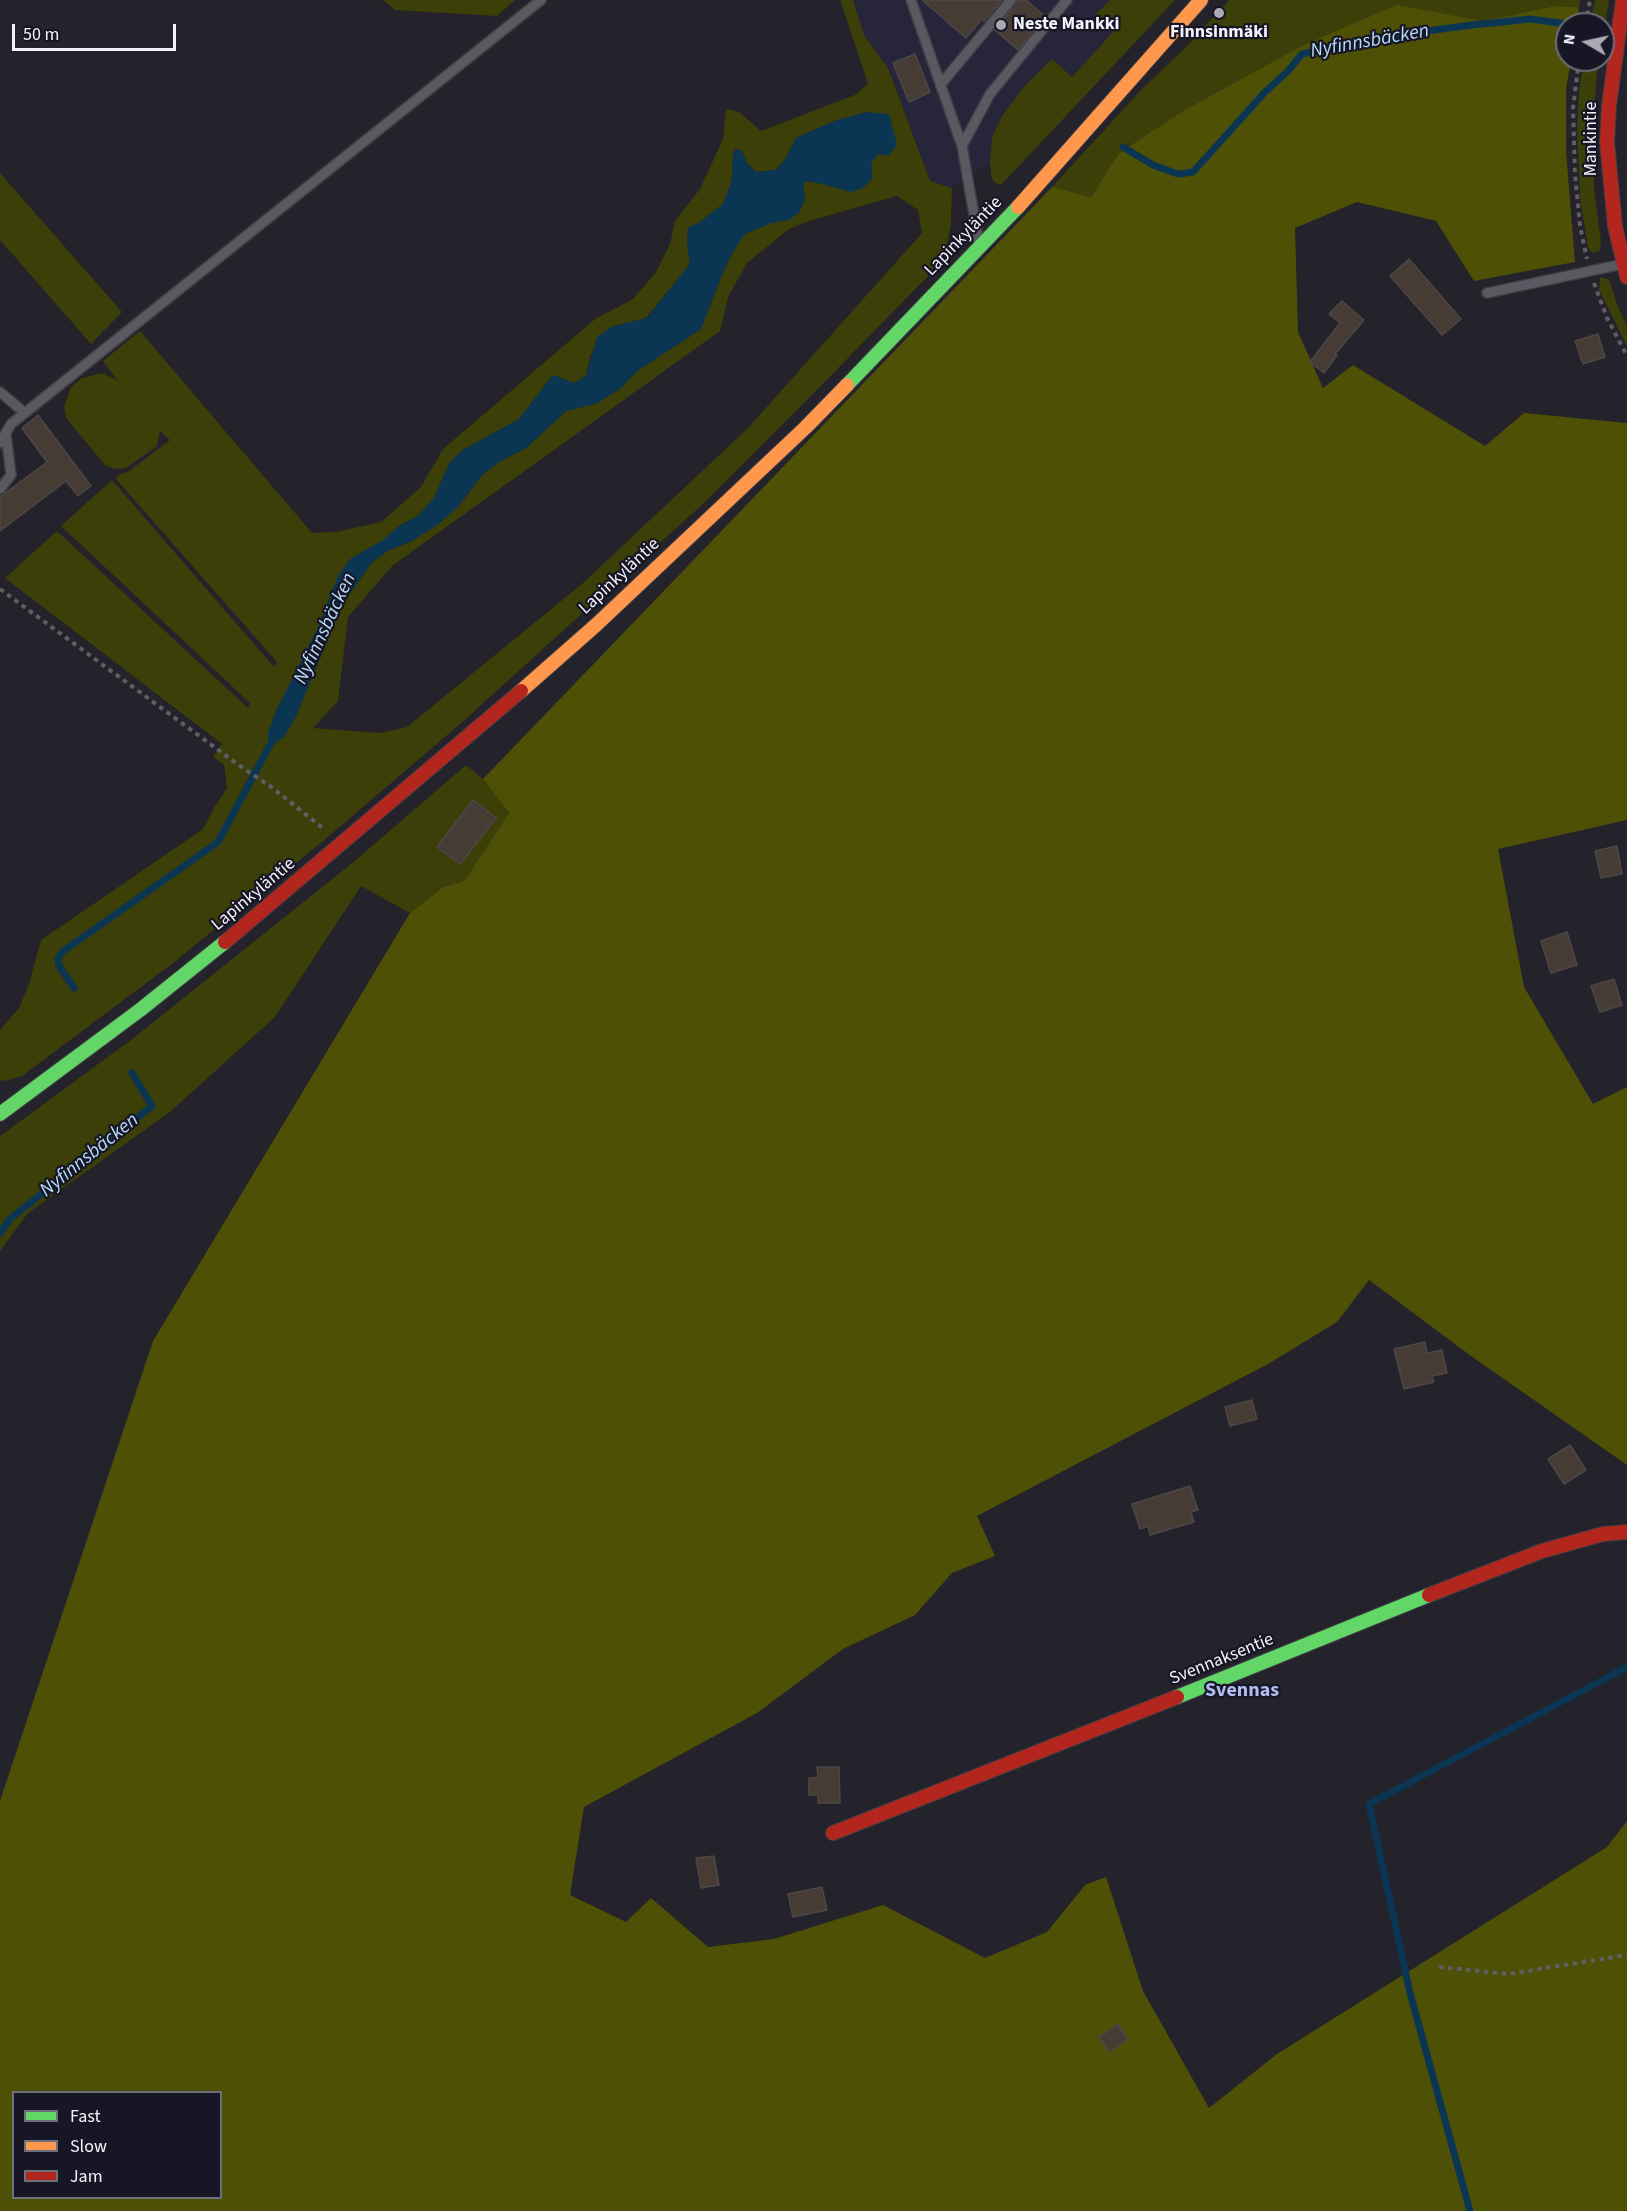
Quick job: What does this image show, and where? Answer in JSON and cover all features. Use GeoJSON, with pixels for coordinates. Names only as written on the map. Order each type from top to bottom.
{"type":"FeatureCollection","features":[{"type":"Feature","properties":{"kind":"main road","name":"Lapinkyläntie"},"geometry":{"type":"LineString","coordinates":[[2,1107],[148,1003],[340,847],[504,707],[789,443],[891,341],[1019,205],[1201,0]]}},
{"type":"Feature","properties":{"kind":"main road","name":"Mankintie"},"geometry":{"type":"LineString","coordinates":[[1623,0],[1609,106],[1607,142],[1615,226],[1625,270]]}},
{"type":"Feature","properties":{"kind":"main road","name":"Svennaksentie"},"geometry":{"type":"LineString","coordinates":[[833,1833],[1075,1739],[1484,1572],[1563,1545],[1603,1534],[1627,1532]]}},
{"type":"Feature","properties":{"kind":"lane"},"geometry":{"type":"LineString","coordinates":[[0,443],[11,424],[541,0]]}},
{"type":"Feature","properties":{"kind":"lane"},"geometry":{"type":"LineString","coordinates":[[911,0],[962,146],[979,246]]}},
{"type":"Feature","properties":{"kind":"lane"},"geometry":{"type":"LineString","coordinates":[[941,84],[1011,0]]}},
{"type":"Feature","properties":{"kind":"lane"},"geometry":{"type":"LineString","coordinates":[[962,146],[990,94],[1067,0]]}},
{"type":"Feature","properties":{"kind":"lane"},"geometry":{"type":"LineString","coordinates":[[1487,293],[1590,271],[1625,270]]}},
{"type":"Feature","properties":{"kind":"lane"},"geometry":{"type":"LineString","coordinates":[[0,392],[25,413]]}},
{"type":"Feature","properties":{"kind":"lane"},"geometry":{"type":"LineString","coordinates":[[0,489],[11,475],[6,434]]}},
{"type":"Feature","properties":{"kind":"path"},"geometry":{"type":"LineString","coordinates":[[1577,72],[1573,108],[1575,174],[1580,226],[1590,271],[1607,318],[1627,356]]}},
{"type":"Feature","properties":{"kind":"path"},"geometry":{"type":"LineString","coordinates":[[0,590],[270,786],[323,828],[340,847]]}},
{"type":"Feature","properties":{"kind":"path"},"geometry":{"type":"LineString","coordinates":[[1439,1968],[1509,1974],[1627,1955]]}},
{"type":"Feature","properties":{"kind":"shaded area"},"geometry":{"type":"Polygon","coordinates":[[[383,0],[515,0],[497,16],[395,10],[383,0]]]}},
{"type":"Feature","properties":{"kind":"shaded area"},"geometry":{"type":"Polygon","coordinates":[[[840,0],[853,0],[864,35],[888,68],[930,181],[952,188],[951,223],[946,252],[928,276],[704,503],[459,725],[323,841],[173,963],[22,1076],[6,1081],[0,1080],[0,1030],[19,1008],[29,984],[41,940],[203,829],[227,788],[224,765],[213,757],[222,744],[5,578],[57,531],[248,708],[250,703],[61,526],[112,480],[274,667],[277,662],[115,478],[128,472],[170,440],[160,431],[157,446],[126,468],[116,469],[106,466],[66,418],[64,406],[71,387],[82,378],[102,373],[117,380],[103,361],[140,331],[312,533],[336,532],[381,522],[421,487],[443,449],[595,319],[633,299],[656,272],[670,244],[675,221],[700,189],[723,139],[726,109],[739,112],[761,131],[855,95],[868,84],[840,0]],[[867,112],[837,120],[796,138],[786,158],[776,170],[756,172],[747,163],[741,150],[733,155],[732,180],[723,204],[700,222],[688,228],[687,244],[690,264],[646,318],[611,327],[590,356],[586,376],[574,383],[553,375],[519,419],[463,450],[450,462],[434,498],[418,516],[399,526],[383,540],[319,627],[275,713],[284,737],[296,716],[342,605],[372,562],[389,550],[412,541],[458,507],[483,474],[499,462],[526,448],[566,411],[597,403],[620,389],[637,371],[701,329],[732,253],[745,234],[771,223],[789,220],[805,199],[802,184],[807,181],[818,183],[872,179],[871,163],[878,154],[867,112]],[[897,196],[809,221],[789,229],[747,263],[728,297],[720,331],[392,566],[348,617],[338,701],[313,728],[380,733],[407,727],[583,583],[748,428],[922,233],[918,210],[897,196]]]}},
{"type":"Feature","properties":{"kind":"shaded area"},"geometry":{"type":"Polygon","coordinates":[[[853,0],[1110,0],[1095,15],[1113,32],[1071,78],[1052,59],[1022,89],[1002,116],[992,137],[990,163],[952,188],[930,181],[888,68],[864,35],[853,0]]]}},
{"type":"Feature","properties":{"kind":"shaded area"},"geometry":{"type":"Polygon","coordinates":[[[1110,0],[1175,0],[1001,185],[994,182],[990,163],[992,137],[1002,116],[1022,89],[1052,59],[1072,77],[1113,32],[1095,15],[1110,0]]]}},
{"type":"Feature","properties":{"kind":"shaded area"},"geometry":{"type":"Polygon","coordinates":[[[1229,0],[1580,0],[1579,7],[1554,6],[1482,21],[1397,6],[1301,46],[1181,112],[1119,153],[1091,197],[1052,187],[1140,91],[1185,48],[1229,0]]]}},
{"type":"Feature","properties":{"kind":"shaded area"},"geometry":{"type":"Polygon","coordinates":[[[1595,0],[1608,0],[1607,12],[1592,12],[1595,0]]]}},
{"type":"Feature","properties":{"kind":"shaded area"},"geometry":{"type":"Polygon","coordinates":[[[1397,5],[1482,21],[1554,6],[1579,7],[1578,12],[1555,12],[1555,72],[1569,72],[1566,89],[1566,151],[1575,262],[1474,281],[1436,221],[1357,202],[1295,228],[1298,332],[1323,388],[1353,365],[1485,446],[1524,413],[1627,423],[1627,820],[1498,849],[1524,987],[1593,1104],[1627,1087],[1627,1465],[1471,1356],[1369,1280],[1337,1322],[1268,1364],[977,1516],[995,1556],[952,1573],[915,1615],[843,1649],[757,1713],[584,1807],[570,1895],[626,1922],[651,1898],[708,1947],[774,1939],[883,1905],[985,1958],[1047,1932],[1085,1885],[1106,1877],[1143,1991],[1209,2108],[1277,2054],[1607,1847],[1627,1821],[1627,2211],[0,2211],[0,1801],[153,1341],[410,913],[443,887],[464,881],[509,813],[483,779],[1052,187],[1091,197],[1119,153],[1181,112],[1301,46],[1397,5]]]}},
{"type":"Feature","properties":{"kind":"shaded area"},"geometry":{"type":"Polygon","coordinates":[[[1582,72],[1597,72],[1593,126],[1594,189],[1601,241],[1600,250],[1593,253],[1588,248],[1580,199],[1577,127],[1582,72]]]}},
{"type":"Feature","properties":{"kind":"shaded area"},"geometry":{"type":"Polygon","coordinates":[[[0,173],[122,312],[91,344],[0,240],[0,173]]]}},
{"type":"Feature","properties":{"kind":"shaded area"},"geometry":{"type":"Polygon","coordinates":[[[1600,277],[1608,279],[1611,284],[1617,305],[1627,326],[1627,347],[1599,289],[1600,277]]]}},
{"type":"Feature","properties":{"kind":"shaded area"},"geometry":{"type":"Polygon","coordinates":[[[466,765],[483,779],[509,813],[464,881],[443,887],[410,913],[361,886],[275,1017],[170,1112],[28,1213],[0,1251],[0,1136],[131,1040],[351,864],[466,765]]]}},
{"type":"Feature","properties":{"kind":"water"},"geometry":{"type":"Polygon","coordinates":[[[867,112],[889,114],[897,145],[888,156],[878,154],[871,163],[872,179],[863,188],[851,192],[808,181],[803,184],[805,199],[799,213],[789,220],[771,223],[745,234],[732,253],[701,329],[637,371],[620,389],[597,403],[566,411],[526,448],[499,462],[483,474],[458,507],[437,525],[412,541],[389,550],[372,562],[342,605],[296,716],[284,737],[269,747],[268,733],[275,713],[318,627],[338,576],[350,559],[418,516],[434,498],[450,462],[463,450],[519,419],[553,375],[574,383],[586,376],[597,337],[611,327],[647,318],[690,264],[687,244],[688,228],[700,222],[723,204],[732,180],[735,149],[741,150],[747,163],[756,172],[776,170],[786,158],[796,138],[837,120],[867,112]]]}},
{"type":"Feature","properties":{"kind":"building"},"geometry":{"type":"Polygon","coordinates":[[[922,0],[1002,0],[966,38],[922,0]]]}},
{"type":"Feature","properties":{"kind":"building"},"geometry":{"type":"Polygon","coordinates":[[[1018,0],[1026,0],[1045,16],[1018,50],[995,30],[1018,0]]]}},
{"type":"Feature","properties":{"kind":"building"},"geometry":{"type":"Polygon","coordinates":[[[915,54],[930,92],[909,102],[893,63],[915,54]]]}},
{"type":"Feature","properties":{"kind":"building"},"geometry":{"type":"Polygon","coordinates":[[[1409,259],[1461,319],[1442,335],[1390,276],[1409,259]]]}},
{"type":"Feature","properties":{"kind":"building"},"geometry":{"type":"Polygon","coordinates":[[[1342,301],[1364,320],[1335,354],[1337,355],[1324,373],[1310,362],[1340,323],[1329,314],[1342,301]]]}},
{"type":"Feature","properties":{"kind":"building"},"geometry":{"type":"Polygon","coordinates":[[[1598,334],[1605,357],[1583,364],[1575,341],[1598,334]]]}},
{"type":"Feature","properties":{"kind":"building"},"geometry":{"type":"Polygon","coordinates":[[[38,415],[91,486],[78,496],[66,481],[0,531],[0,497],[47,462],[22,428],[38,415]]]}},
{"type":"Feature","properties":{"kind":"building"},"geometry":{"type":"Polygon","coordinates":[[[473,800],[496,818],[460,864],[437,847],[473,800]]]}},
{"type":"Feature","properties":{"kind":"building"},"geometry":{"type":"Polygon","coordinates":[[[1617,846],[1622,874],[1601,878],[1595,851],[1617,846]]]}},
{"type":"Feature","properties":{"kind":"building"},"geometry":{"type":"Polygon","coordinates":[[[1567,932],[1577,965],[1551,973],[1541,941],[1567,932]]]}},
{"type":"Feature","properties":{"kind":"building"},"geometry":{"type":"Polygon","coordinates":[[[1614,979],[1622,1005],[1600,1012],[1591,986],[1614,979]]]}},
{"type":"Feature","properties":{"kind":"building"},"geometry":{"type":"Polygon","coordinates":[[[1425,1342],[1427,1353],[1442,1350],[1447,1373],[1432,1376],[1434,1382],[1404,1389],[1394,1349],[1425,1342]]]}},
{"type":"Feature","properties":{"kind":"building"},"geometry":{"type":"Polygon","coordinates":[[[1252,1400],[1257,1419],[1230,1426],[1225,1407],[1252,1400]]]}},
{"type":"Feature","properties":{"kind":"building"},"geometry":{"type":"Polygon","coordinates":[[[1570,1445],[1586,1470],[1564,1484],[1548,1459],[1570,1445]]]}},
{"type":"Feature","properties":{"kind":"building"},"geometry":{"type":"Polygon","coordinates":[[[1190,1486],[1198,1510],[1191,1512],[1194,1522],[1150,1535],[1148,1526],[1140,1529],[1132,1504],[1190,1486]]]}},
{"type":"Feature","properties":{"kind":"building"},"geometry":{"type":"Polygon","coordinates":[[[817,1767],[839,1767],[840,1803],[818,1803],[818,1795],[809,1795],[809,1778],[818,1778],[817,1767]]]}},
{"type":"Feature","properties":{"kind":"building"},"geometry":{"type":"Polygon","coordinates":[[[714,1856],[719,1885],[701,1888],[696,1858],[714,1856]]]}},
{"type":"Feature","properties":{"kind":"building"},"geometry":{"type":"Polygon","coordinates":[[[822,1887],[827,1910],[793,1917],[788,1894],[822,1887]]]}},
{"type":"Feature","properties":{"kind":"building"},"geometry":{"type":"Polygon","coordinates":[[[1118,2024],[1128,2039],[1109,2052],[1099,2037],[1118,2024]]]}},
{"type":"Feature","properties":{"kind":"waterway","name":"Nyfinnsbäcken"},"geometry":{"type":"LineString","coordinates":[[1123,147],[1153,165],[1178,174],[1193,172],[1302,54],[1381,37],[1472,25],[1530,19],[1555,22]]}},
{"type":"Feature","properties":{"kind":"waterway","name":"Nyfinnsbäcken"},"geometry":{"type":"LineString","coordinates":[[74,988],[59,966],[58,959],[62,952],[218,842],[273,739]]}},
{"type":"Feature","properties":{"kind":"waterway","name":"Nyfinnsbäcken"},"geometry":{"type":"LineString","coordinates":[[0,1233],[10,1219],[152,1106],[132,1073]]}},
{"type":"Feature","properties":{"kind":"waterway"},"geometry":{"type":"LineString","coordinates":[[1470,2211],[1410,1993],[1369,1804],[1627,1667]]}},
{"type":"Feature","properties":{"kind":"traffic: fast"},"geometry":{"type":"LineString","coordinates":[[847,385],[1018,207]]}},
{"type":"Feature","properties":{"kind":"traffic: fast"},"geometry":{"type":"LineString","coordinates":[[0,1114],[140,1010],[225,942]]}},
{"type":"Feature","properties":{"kind":"traffic: fast"},"geometry":{"type":"LineString","coordinates":[[1177,1697],[1429,1595]]}},
{"type":"Feature","properties":{"kind":"traffic: slow"},"geometry":{"type":"LineString","coordinates":[[1018,207],[1201,0]]}},
{"type":"Feature","properties":{"kind":"traffic: slow"},"geometry":{"type":"LineString","coordinates":[[521,691],[596,625],[806,427],[847,385]]}},
{"type":"Feature","properties":{"kind":"traffic: jam"},"geometry":{"type":"LineString","coordinates":[[1623,0],[1609,106],[1607,142],[1615,226],[1627,277]]}},
{"type":"Feature","properties":{"kind":"traffic: jam"},"geometry":{"type":"LineString","coordinates":[[225,942],[521,691]]}},
{"type":"Feature","properties":{"kind":"traffic: jam"},"geometry":{"type":"LineString","coordinates":[[1429,1595],[1542,1551],[1603,1534],[1627,1532]]}},
{"type":"Feature","properties":{"kind":"traffic: jam"},"geometry":{"type":"LineString","coordinates":[[833,1833],[1177,1697]]}},
{"type":"Feature","properties":{"kind":"place","name":"Finnsinmäki"},"geometry":{"type":"Point","coordinates":[1219,13]}},
{"type":"Feature","properties":{"kind":"place","name":"Neste Mankki"},"geometry":{"type":"Point","coordinates":[1001,25]}},
{"type":"Feature","properties":{"kind":"district","name":"Svennas"},"geometry":{"type":"Point","coordinates":[1242,1692]}}]}
